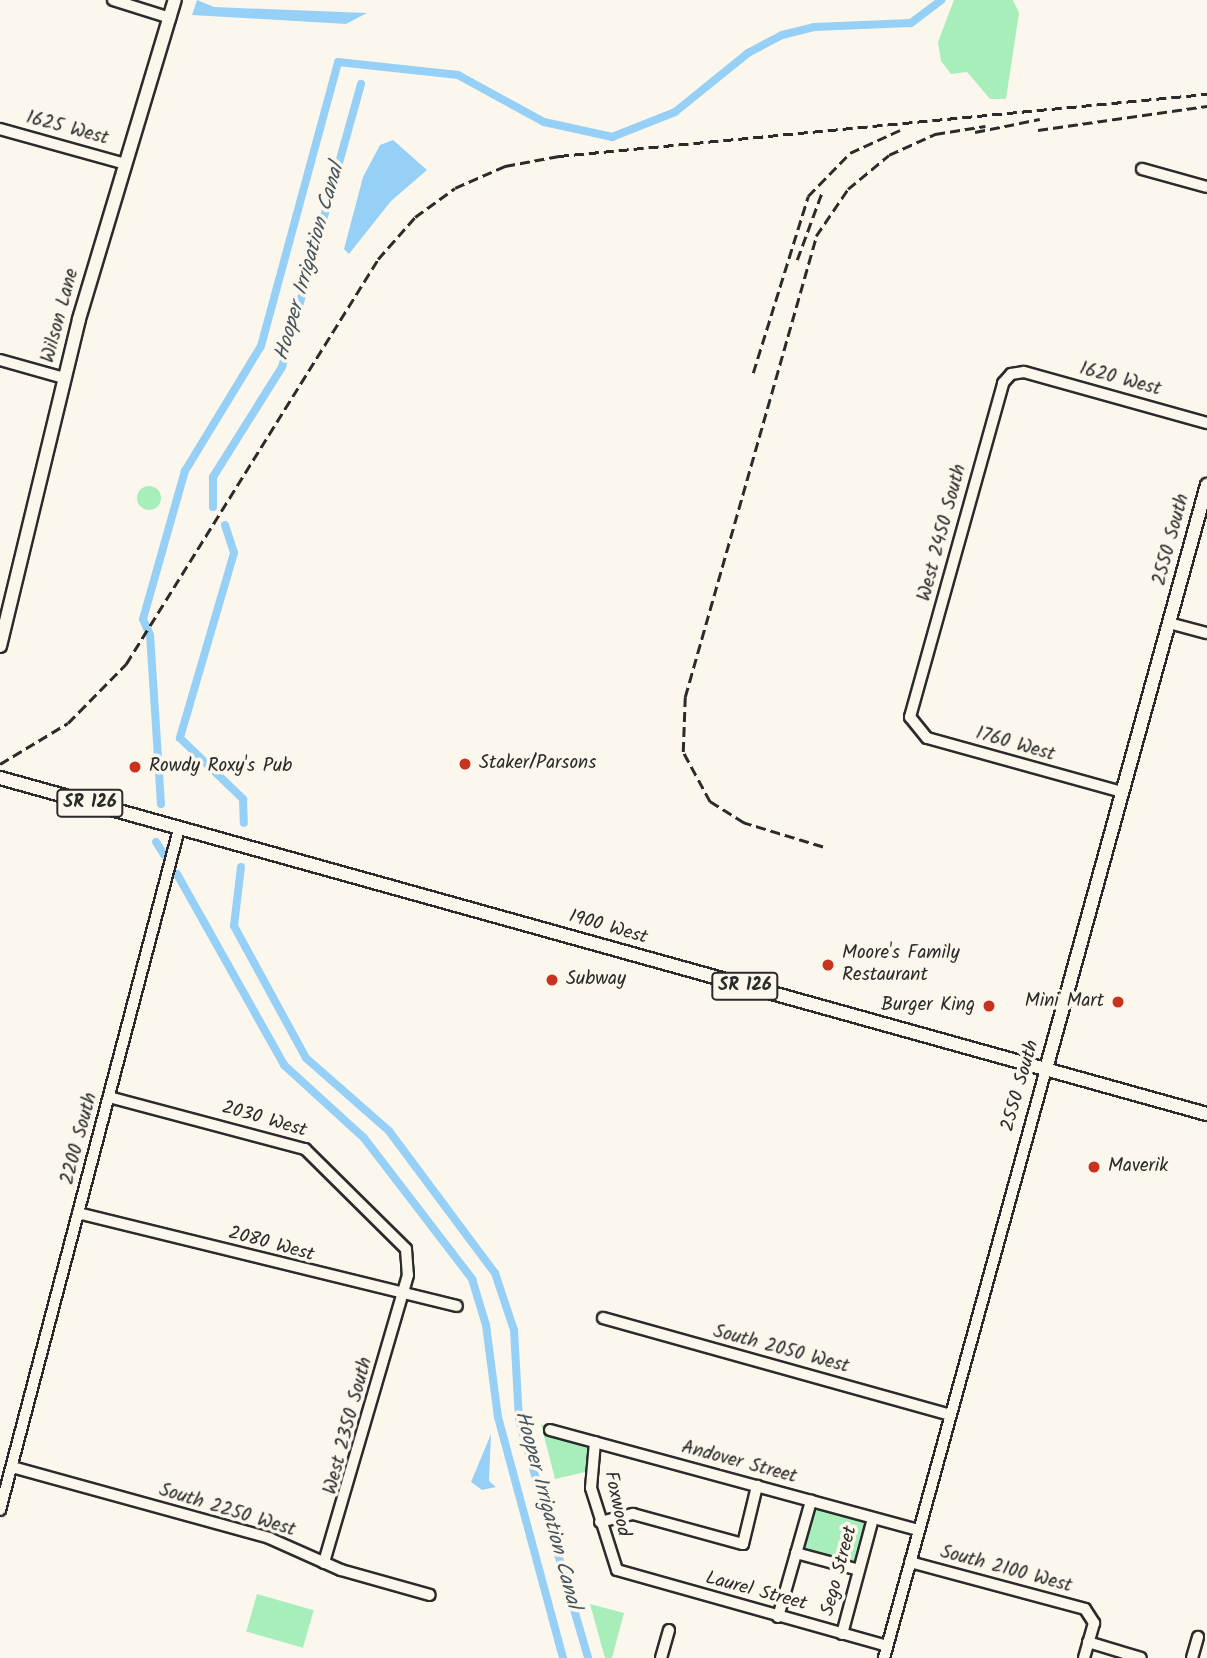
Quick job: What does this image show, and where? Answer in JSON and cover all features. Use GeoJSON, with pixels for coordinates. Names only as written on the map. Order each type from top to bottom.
{"type":"FeatureCollection","features":[{"type":"Feature","properties":{"kind":"main road","name":"Wilson Lane"},"geometry":{"type":"LineString","coordinates":[[0,646],[64,378],[125,163],[176,0]]}},
{"type":"Feature","properties":{"kind":"main road","name":"2550 South"},"geometry":{"type":"LineString","coordinates":[[1046,1069],[1207,485]]}},
{"type":"Feature","properties":{"kind":"main road","name":"1900 West"},"geometry":{"type":"LineString","coordinates":[[0,778],[1207,1114]]}},
{"type":"Feature","properties":{"kind":"street"},"geometry":{"type":"LineString","coordinates":[[113,0],[170,18]]}},
{"type":"Feature","properties":{"kind":"street","name":"1625 West"},"geometry":{"type":"LineString","coordinates":[[0,129],[125,163]]}},
{"type":"Feature","properties":{"kind":"street"},"geometry":{"type":"LineString","coordinates":[[1142,169],[1207,187]]}},
{"type":"Feature","properties":{"kind":"street"},"geometry":{"type":"LineString","coordinates":[[0,360],[64,378]]}},
{"type":"Feature","properties":{"kind":"street","name":"1620 West"},"geometry":{"type":"LineString","coordinates":[[1024,372],[1207,423]]}},
{"type":"Feature","properties":{"kind":"street","name":"West 2450 South"},"geometry":{"type":"LineString","coordinates":[[910,716],[1003,383],[1024,372]]}},
{"type":"Feature","properties":{"kind":"street"},"geometry":{"type":"LineString","coordinates":[[1169,623],[1207,633]]}},
{"type":"Feature","properties":{"kind":"street","name":"1760 West"},"geometry":{"type":"LineString","coordinates":[[910,716],[927,738],[1122,792]]}},
{"type":"Feature","properties":{"kind":"street","name":"2200 South"},"geometry":{"type":"LineString","coordinates":[[0,1510],[179,829]]}},
{"type":"Feature","properties":{"kind":"street","name":"2550 South"},"geometry":{"type":"LineString","coordinates":[[884,1658],[1046,1069]]}},
{"type":"Feature","properties":{"kind":"street","name":"2030 West"},"geometry":{"type":"LineString","coordinates":[[109,1097],[284,1141],[319,1158],[406,1249],[402,1297]]}},
{"type":"Feature","properties":{"kind":"street","name":"2080 West"},"geometry":{"type":"LineString","coordinates":[[78,1213],[402,1297],[457,1306]]}},
{"type":"Feature","properties":{"kind":"street","name":"West 2350 South"},"geometry":{"type":"LineString","coordinates":[[324,1563],[402,1297]]}},
{"type":"Feature","properties":{"kind":"street","name":"South 2050 West"},"geometry":{"type":"LineString","coordinates":[[603,1318],[950,1415]]}},
{"type":"Feature","properties":{"kind":"street","name":"Andover Street"},"geometry":{"type":"LineString","coordinates":[[550,1430],[918,1530]]}},
{"type":"Feature","properties":{"kind":"street","name":"Foxwood"},"geometry":{"type":"LineString","coordinates":[[595,1442],[589,1474],[600,1522],[617,1570]]}},
{"type":"Feature","properties":{"kind":"street","name":"South 2250 West"},"geometry":{"type":"LineString","coordinates":[[13,1462],[269,1538],[324,1563],[430,1595]]}},
{"type":"Feature","properties":{"kind":"street"},"geometry":{"type":"LineString","coordinates":[[600,1522],[633,1514],[743,1544],[757,1486]]}},
{"type":"Feature","properties":{"kind":"street"},"geometry":{"type":"LineString","coordinates":[[778,1617],[811,1501]]}},
{"type":"Feature","properties":{"kind":"street","name":"Sego Street"},"geometry":{"type":"LineString","coordinates":[[842,1634],[873,1518]]}},
{"type":"Feature","properties":{"kind":"street"},"geometry":{"type":"LineString","coordinates":[[796,1553],[859,1570]]}},
{"type":"Feature","properties":{"kind":"street","name":"South 2100 West"},"geometry":{"type":"LineString","coordinates":[[910,1562],[1092,1615],[1088,1642]]}},
{"type":"Feature","properties":{"kind":"street","name":"Laurel Street"},"geometry":{"type":"LineString","coordinates":[[617,1570],[887,1646]]}},
{"type":"Feature","properties":{"kind":"street"},"geometry":{"type":"LineString","coordinates":[[661,1658],[669,1630]]}},
{"type":"Feature","properties":{"kind":"street"},"geometry":{"type":"LineString","coordinates":[[1192,1658],[1198,1637]]}},
{"type":"Feature","properties":{"kind":"street"},"geometry":{"type":"LineString","coordinates":[[1084,1658],[1088,1642],[1140,1658]]}},
{"type":"Feature","properties":{"kind":"green space"},"geometry":{"type":"Polygon","coordinates":[[[954,0],[1013,0],[1019,13],[1006,99],[990,99],[967,72],[951,74],[941,61],[938,42],[954,0]]]}},
{"type":"Feature","properties":{"kind":"green space"},"geometry":{"type":"Polygon","coordinates":[[[149,486],[157,490],[161,498],[157,506],[149,510],[141,506],[137,498],[141,490],[149,486]]]}},
{"type":"Feature","properties":{"kind":"green space"},"geometry":{"type":"Polygon","coordinates":[[[541,1424],[589,1449],[585,1472],[555,1479],[541,1424]]]}},
{"type":"Feature","properties":{"kind":"green space"},"geometry":{"type":"Polygon","coordinates":[[[812,1507],[868,1522],[856,1567],[800,1552],[812,1507]]]}},
{"type":"Feature","properties":{"kind":"green space"},"geometry":{"type":"Polygon","coordinates":[[[257,1594],[314,1610],[303,1648],[246,1631],[257,1594]]]}},
{"type":"Feature","properties":{"kind":"green space"},"geometry":{"type":"Polygon","coordinates":[[[590,1604],[624,1613],[612,1658],[605,1658],[590,1604]]]}},
{"type":"Feature","properties":{"kind":"water"},"geometry":{"type":"Polygon","coordinates":[[[197,0],[214,7],[367,13],[346,24],[192,15],[197,0]]]}},
{"type":"Feature","properties":{"kind":"water"},"geometry":{"type":"Polygon","coordinates":[[[393,140],[427,170],[391,201],[349,254],[344,249],[363,177],[380,145],[393,140]]]}},
{"type":"Feature","properties":{"kind":"water"},"geometry":{"type":"Polygon","coordinates":[[[491,1434],[489,1481],[496,1487],[482,1490],[471,1482],[491,1434]]]}},
{"type":"Feature","properties":{"kind":"waterway"},"geometry":{"type":"LineString","coordinates":[[161,804],[150,635],[143,619],[185,471],[261,346],[338,62],[458,75],[544,122],[612,137],[675,112],[748,53],[782,35],[814,27],[911,23],[941,0]]}},
{"type":"Feature","properties":{"kind":"waterway","name":"Hooper Irrigation Canal"},"geometry":{"type":"LineString","coordinates":[[213,507],[213,477],[282,367],[361,84]]}},
{"type":"Feature","properties":{"kind":"waterway","name":"Hooper Irrigation Canal"},"geometry":{"type":"LineString","coordinates":[[225,525],[234,553],[180,738],[243,799],[244,823]]}},
{"type":"Feature","properties":{"kind":"waterway"},"geometry":{"type":"LineString","coordinates":[[156,842],[164,855]]}},
{"type":"Feature","properties":{"kind":"waterway","name":"Hooper Irrigation Canal"},"geometry":{"type":"LineString","coordinates":[[241,867],[234,926],[306,1058],[389,1131],[495,1273],[514,1330],[519,1420],[588,1658]]}},
{"type":"Feature","properties":{"kind":"waterway"},"geometry":{"type":"LineString","coordinates":[[177,874],[284,1065],[364,1138],[472,1279],[486,1325],[498,1417],[563,1658]]}},
{"type":"Feature","properties":{"kind":"railway"},"geometry":{"type":"LineString","coordinates":[[0,764],[68,723],[126,664],[378,259],[415,217],[455,188],[505,166],[559,156],[1207,94]]}},
{"type":"Feature","properties":{"kind":"railway"},"geometry":{"type":"LineString","coordinates":[[1038,130],[1207,106]]}},
{"type":"Feature","properties":{"kind":"railway"},"geometry":{"type":"LineString","coordinates":[[975,132],[1040,119]]}},
{"type":"Feature","properties":{"kind":"railway"},"geometry":{"type":"LineString","coordinates":[[823,847],[744,823],[710,802],[683,752],[685,697],[816,236],[848,189],[889,155],[935,134],[985,126]]}},
{"type":"Feature","properties":{"kind":"railway"},"geometry":{"type":"LineString","coordinates":[[753,373],[808,196],[850,153],[900,130]]}},
{"type":"Feature","properties":{"kind":"railway"},"geometry":{"type":"LineString","coordinates":[[797,260],[822,192]]}},
{"type":"Feature","properties":{"kind":"place","name":"Staker/Parsons"},"geometry":{"type":"Point","coordinates":[465,764]}},
{"type":"Feature","properties":{"kind":"place","name":"Rowdy Roxy's Pub"},"geometry":{"type":"Point","coordinates":[135,767]}},
{"type":"Feature","properties":{"kind":"place","name":"Moore's Family Restaurant"},"geometry":{"type":"Point","coordinates":[828,965]}},
{"type":"Feature","properties":{"kind":"place","name":"Subway"},"geometry":{"type":"Point","coordinates":[552,980]}},
{"type":"Feature","properties":{"kind":"place","name":"Mini Mart"},"geometry":{"type":"Point","coordinates":[1118,1002]}},
{"type":"Feature","properties":{"kind":"place","name":"Burger King"},"geometry":{"type":"Point","coordinates":[989,1006]}},
{"type":"Feature","properties":{"kind":"place","name":"Maverik"},"geometry":{"type":"Point","coordinates":[1094,1167]}}]}
